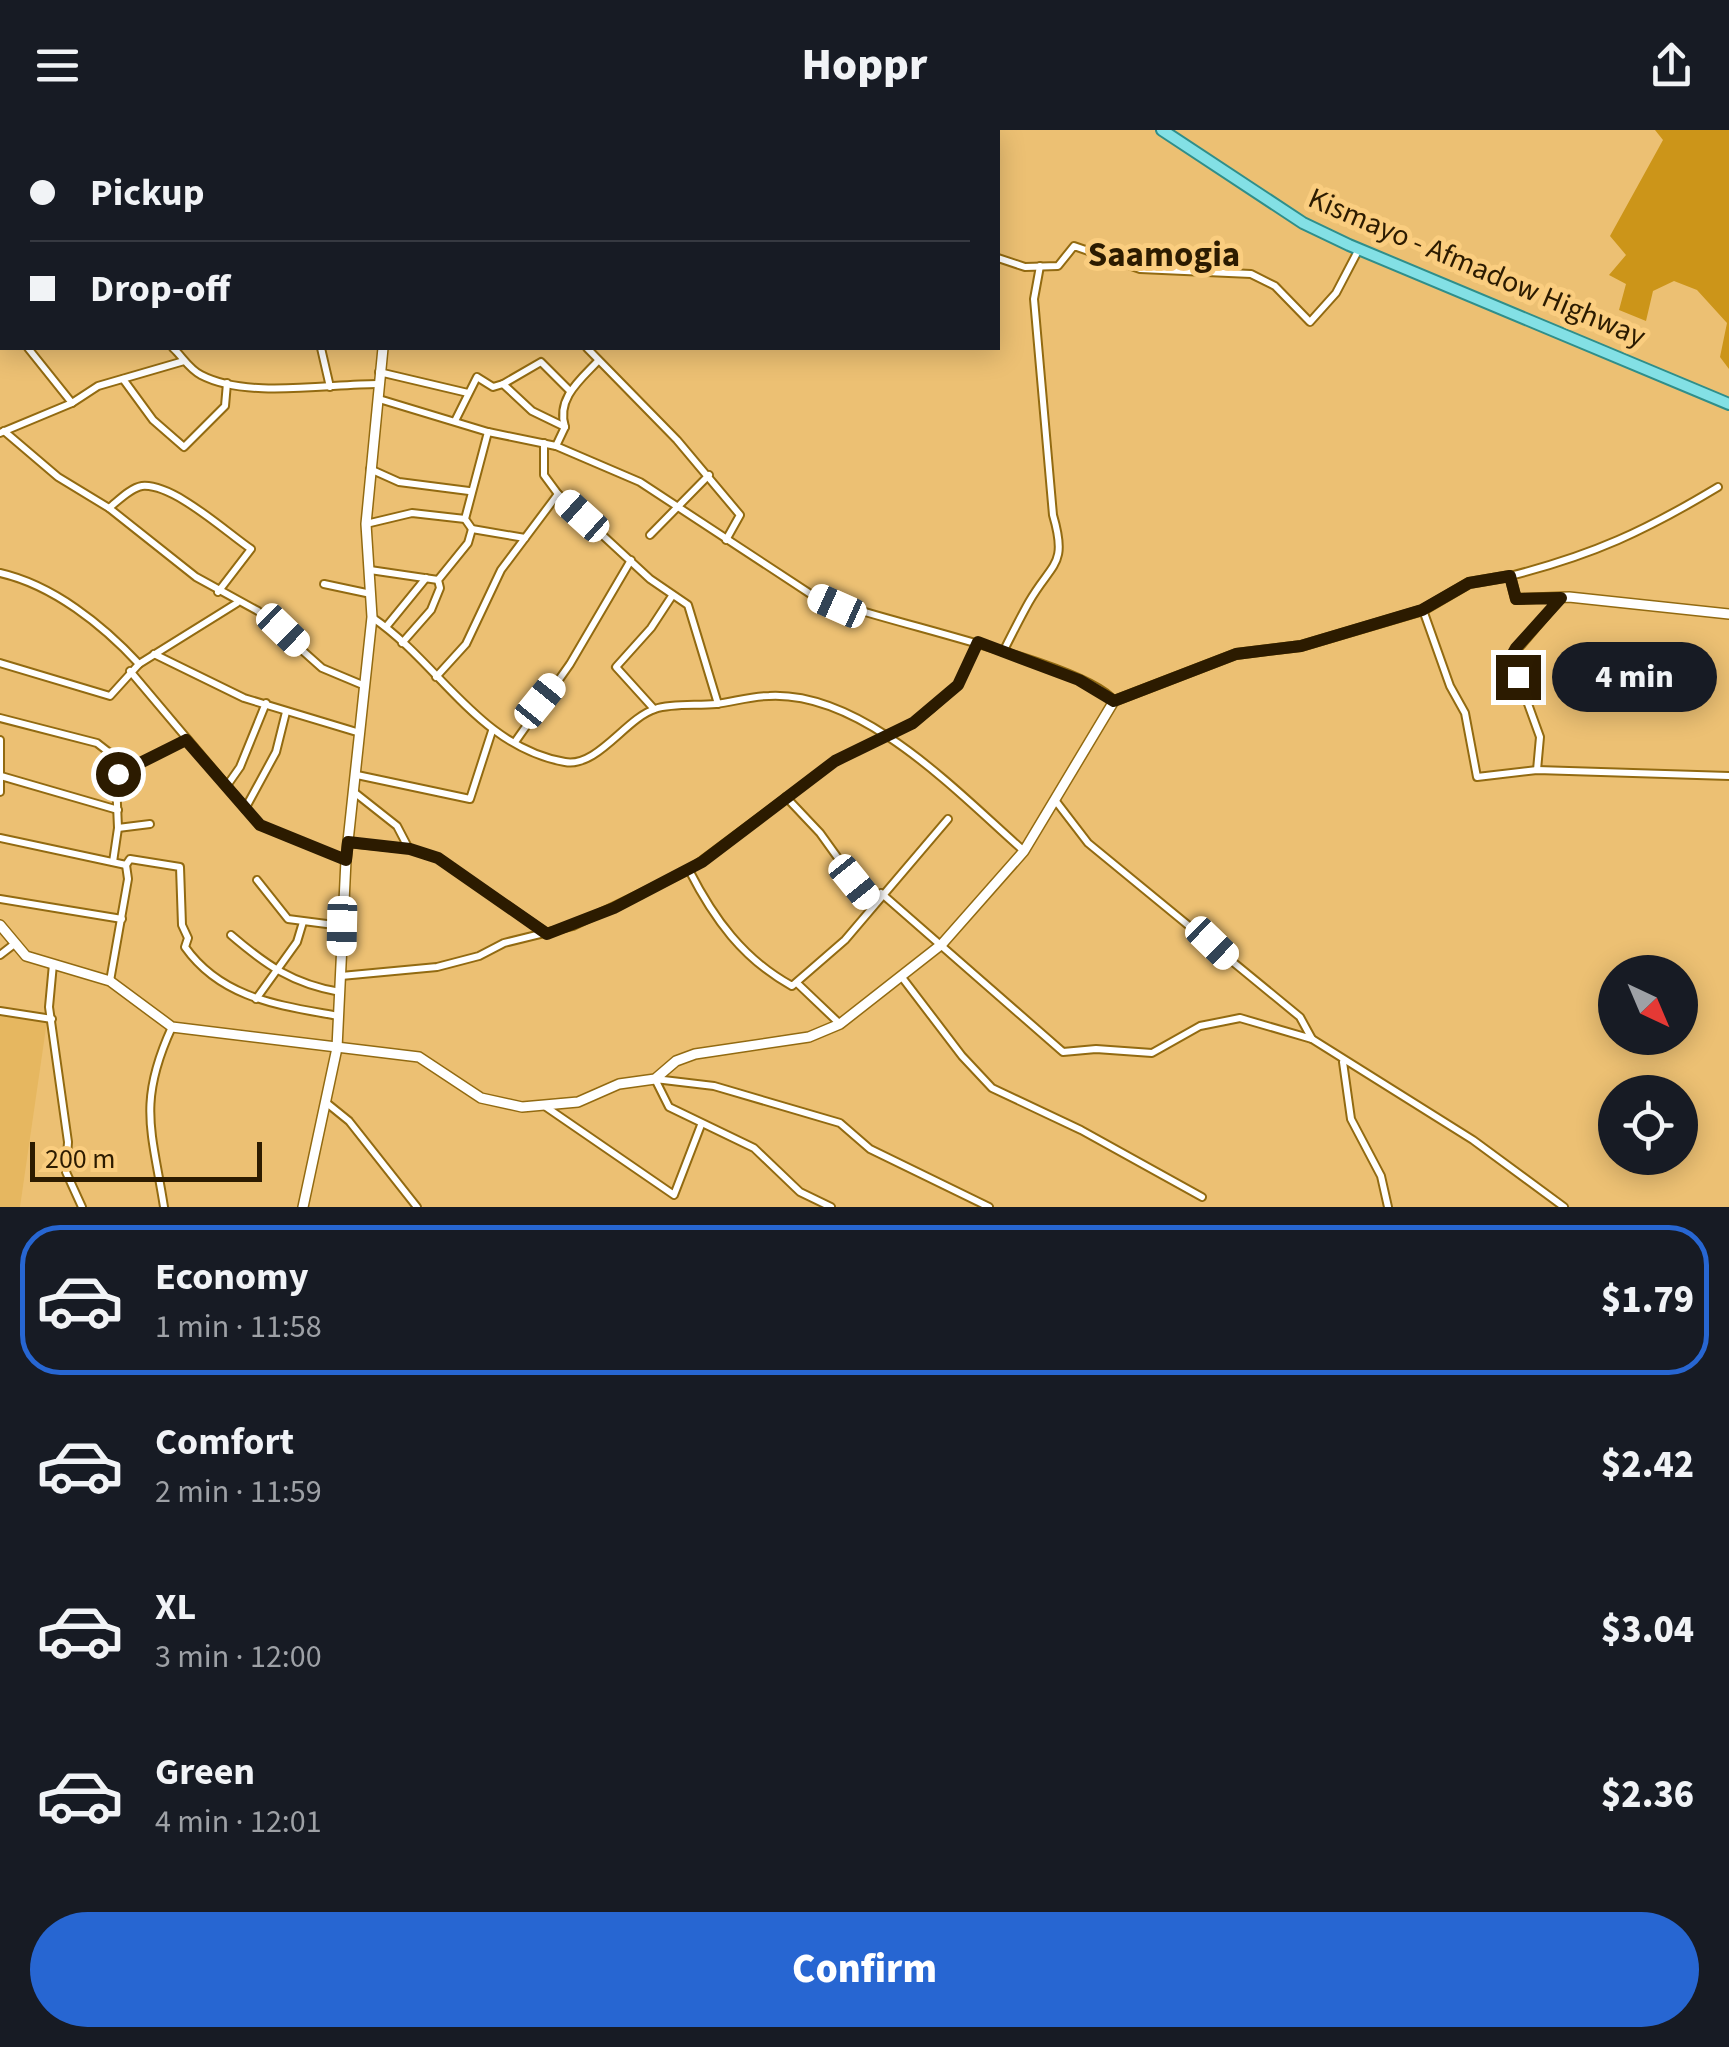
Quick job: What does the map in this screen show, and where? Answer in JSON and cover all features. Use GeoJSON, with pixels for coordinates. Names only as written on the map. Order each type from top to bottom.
{"type":"FeatureCollection","features":[{"type":"Feature","properties":{"kind":"main road","name":"Kismayo - Afmadow Highway"},"geometry":{"type":"LineString","coordinates":[[1162,130],[1303,223],[1729,404]]}},
{"type":"Feature","properties":{"kind":"street"},"geometry":{"type":"LineString","coordinates":[[1000,259],[1025,267],[1058,266],[1074,246],[1140,268],[1251,274],[1275,286],[1310,322],[1336,293],[1359,248]]}},
{"type":"Feature","properties":{"kind":"street"},"geometry":{"type":"LineString","coordinates":[[1002,652],[1032,597],[1058,567],[1061,540],[1054,515],[1034,299],[1040,266]]}},
{"type":"Feature","properties":{"kind":"street"},"geometry":{"type":"LineString","coordinates":[[30,350],[72,402]]}},
{"type":"Feature","properties":{"kind":"street"},"geometry":{"type":"LineString","coordinates":[[175,350],[202,376],[227,382],[301,390],[377,384]]}},
{"type":"Feature","properties":{"kind":"street"},"geometry":{"type":"LineString","coordinates":[[321,350],[330,387]]}},
{"type":"Feature","properties":{"kind":"street"},"geometry":{"type":"LineString","coordinates":[[302,1207],[328,1104],[337,1048],[346,860],[372,617],[366,524],[382,350]]}},
{"type":"Feature","properties":{"kind":"street"},"geometry":{"type":"LineString","coordinates":[[588,350],[597,362],[632,390],[740,515],[726,540]]}},
{"type":"Feature","properties":{"kind":"street"},"geometry":{"type":"LineString","coordinates":[[184,361],[98,386],[72,402],[2,432],[58,478],[109,508],[218,592],[275,623],[322,668],[365,686]]}},
{"type":"Feature","properties":{"kind":"street"},"geometry":{"type":"LineString","coordinates":[[454,420],[478,377],[494,387],[541,362],[569,390]]}},
{"type":"Feature","properties":{"kind":"street"},"geometry":{"type":"LineString","coordinates":[[556,446],[564,427],[569,390],[597,362]]}},
{"type":"Feature","properties":{"kind":"street"},"geometry":{"type":"LineString","coordinates":[[379,372],[468,393]]}},
{"type":"Feature","properties":{"kind":"street"},"geometry":{"type":"LineString","coordinates":[[123,379],[153,420],[184,447],[225,406],[227,382]]}},
{"type":"Feature","properties":{"kind":"street"},"geometry":{"type":"LineString","coordinates":[[504,384],[532,411],[564,427]]}},
{"type":"Feature","properties":{"kind":"street"},"geometry":{"type":"LineString","coordinates":[[375,398],[488,432],[556,446],[640,482],[726,540],[837,606],[978,642],[1079,680],[1114,701]]}},
{"type":"Feature","properties":{"kind":"street"},"geometry":{"type":"LineString","coordinates":[[488,432],[465,519],[472,529],[525,538]]}},
{"type":"Feature","properties":{"kind":"street"},"geometry":{"type":"LineString","coordinates":[[544,443],[544,475],[558,494],[672,596],[688,605],[718,704]]}},
{"type":"Feature","properties":{"kind":"street"},"geometry":{"type":"LineString","coordinates":[[369,468],[399,482],[470,491]]}},
{"type":"Feature","properties":{"kind":"street"},"geometry":{"type":"LineString","coordinates":[[650,536],[709,475]]}},
{"type":"Feature","properties":{"kind":"street"},"geometry":{"type":"LineString","coordinates":[[655,1079],[676,1061],[695,1054],[808,1037],[840,1024],[942,944],[1024,851],[1114,701],[1236,654],[1301,646],[1422,610],[1469,583],[1572,560],[1641,534],[1718,487]]}},
{"type":"Feature","properties":{"kind":"street"},"geometry":{"type":"LineString","coordinates":[[109,508],[136,488],[156,489],[186,501],[251,549],[218,592]]}},
{"type":"Feature","properties":{"kind":"street"},"geometry":{"type":"LineString","coordinates":[[436,677],[472,635],[482,606],[558,494]]}},
{"type":"Feature","properties":{"kind":"street"},"geometry":{"type":"LineString","coordinates":[[366,524],[412,513],[465,519]]}},
{"type":"Feature","properties":{"kind":"street"},"geometry":{"type":"LineString","coordinates":[[438,580],[468,542],[472,529]]}},
{"type":"Feature","properties":{"kind":"street"},"geometry":{"type":"LineString","coordinates":[[514,742],[570,664],[631,560]]}},
{"type":"Feature","properties":{"kind":"street"},"geometry":{"type":"LineString","coordinates":[[368,570],[438,580]]}},
{"type":"Feature","properties":{"kind":"street"},"geometry":{"type":"LineString","coordinates":[[0,573],[33,584],[100,627],[139,664]]}},
{"type":"Feature","properties":{"kind":"street"},"geometry":{"type":"LineString","coordinates":[[1510,576],[1516,599],[1561,598],[1729,614]]}},
{"type":"Feature","properties":{"kind":"street"},"geometry":{"type":"LineString","coordinates":[[386,627],[426,578]]}},
{"type":"Feature","properties":{"kind":"street"},"geometry":{"type":"LineString","coordinates":[[402,642],[431,610],[440,588],[438,580]]}},
{"type":"Feature","properties":{"kind":"street"},"geometry":{"type":"LineString","coordinates":[[324,584],[370,594]]}},
{"type":"Feature","properties":{"kind":"street"},"geometry":{"type":"LineString","coordinates":[[654,709],[616,668],[651,628],[672,596]]}},
{"type":"Feature","properties":{"kind":"street"},"geometry":{"type":"LineString","coordinates":[[1537,770],[1540,737],[1511,657],[1561,598]]}},
{"type":"Feature","properties":{"kind":"street"},"geometry":{"type":"LineString","coordinates":[[0,663],[104,696],[116,690],[130,670],[238,602]]}},
{"type":"Feature","properties":{"kind":"street"},"geometry":{"type":"LineString","coordinates":[[1422,610],[1464,714],[1477,778],[1537,770],[1729,776]]}},
{"type":"Feature","properties":{"kind":"street"},"geometry":{"type":"LineString","coordinates":[[372,617],[492,731],[572,764],[654,709],[770,695],[815,701],[886,736],[924,762],[1024,851]]}},
{"type":"Feature","properties":{"kind":"street"},"geometry":{"type":"LineString","coordinates":[[341,976],[437,967],[480,956],[504,942],[547,934],[614,908],[689,870],[835,761],[913,723],[958,685],[978,642]]}},
{"type":"Feature","properties":{"kind":"street"},"geometry":{"type":"LineString","coordinates":[[154,654],[200,679],[286,712],[360,732]]}},
{"type":"Feature","properties":{"kind":"street"},"geometry":{"type":"LineString","coordinates":[[130,670],[260,825],[346,860]]}},
{"type":"Feature","properties":{"kind":"street"},"geometry":{"type":"LineString","coordinates":[[226,788],[240,767],[266,703]]}},
{"type":"Feature","properties":{"kind":"street"},"geometry":{"type":"LineString","coordinates":[[245,809],[276,752],[286,712]]}},
{"type":"Feature","properties":{"kind":"street"},"geometry":{"type":"LineString","coordinates":[[0,718],[97,743],[115,756],[118,828],[113,862]]}},
{"type":"Feature","properties":{"kind":"street"},"geometry":{"type":"LineString","coordinates":[[357,775],[470,799],[492,731]]}},
{"type":"Feature","properties":{"kind":"street"},"geometry":{"type":"LineString","coordinates":[[0,740],[0,792]]}},
{"type":"Feature","properties":{"kind":"street"},"geometry":{"type":"LineString","coordinates":[[118,774],[186,740]]}},
{"type":"Feature","properties":{"kind":"street"},"geometry":{"type":"LineString","coordinates":[[1,776],[118,810]]}},
{"type":"Feature","properties":{"kind":"street"},"geometry":{"type":"LineString","coordinates":[[354,792],[397,826],[410,849]]}},
{"type":"Feature","properties":{"kind":"street"},"geometry":{"type":"LineString","coordinates":[[786,797],[820,833],[871,904]]}},
{"type":"Feature","properties":{"kind":"street"},"geometry":{"type":"LineString","coordinates":[[1055,800],[1088,843],[1300,1018],[1312,1039]]}},
{"type":"Feature","properties":{"kind":"street"},"geometry":{"type":"LineString","coordinates":[[689,870],[737,948],[758,967],[792,986],[844,940],[948,819]]}},
{"type":"Feature","properties":{"kind":"street"},"geometry":{"type":"LineString","coordinates":[[118,828],[150,824]]}},
{"type":"Feature","properties":{"kind":"street"},"geometry":{"type":"LineString","coordinates":[[0,838],[126,865]]}},
{"type":"Feature","properties":{"kind":"street"},"geometry":{"type":"LineString","coordinates":[[348,842],[410,849],[438,858],[547,934]]}},
{"type":"Feature","properties":{"kind":"street"},"geometry":{"type":"LineString","coordinates":[[110,981],[130,859],[180,867],[182,926],[188,938],[185,949],[218,984],[256,999],[339,1016]]}},
{"type":"Feature","properties":{"kind":"street"},"geometry":{"type":"LineString","coordinates":[[257,880],[286,918],[342,926]]}},
{"type":"Feature","properties":{"kind":"street"},"geometry":{"type":"LineString","coordinates":[[881,893],[1064,1052],[1096,1049],[1152,1054],[1200,1026],[1240,1018],[1312,1039],[1343,1062],[1473,1140],[1564,1207]]}},
{"type":"Feature","properties":{"kind":"street"},"geometry":{"type":"LineString","coordinates":[[0,899],[122,919]]}},
{"type":"Feature","properties":{"kind":"street"},"geometry":{"type":"LineString","coordinates":[[256,999],[273,970],[297,942],[302,922]]}},
{"type":"Feature","properties":{"kind":"street"},"geometry":{"type":"LineString","coordinates":[[0,925],[26,956],[110,981],[172,1027],[419,1057],[481,1098],[522,1107],[578,1102],[620,1084],[655,1079],[714,1086],[840,1124],[870,1149],[989,1207]]}},
{"type":"Feature","properties":{"kind":"street"},"geometry":{"type":"LineString","coordinates":[[231,935],[273,970],[311,987],[340,992]]}},
{"type":"Feature","properties":{"kind":"street"},"geometry":{"type":"LineString","coordinates":[[0,955],[13,945]]}},
{"type":"Feature","properties":{"kind":"street"},"geometry":{"type":"LineString","coordinates":[[53,964],[52,1019],[68,1142],[66,1172],[82,1207]]}},
{"type":"Feature","properties":{"kind":"street"},"geometry":{"type":"LineString","coordinates":[[901,976],[962,1056],[992,1088],[1081,1130],[1202,1196]]}},
{"type":"Feature","properties":{"kind":"street"},"geometry":{"type":"LineString","coordinates":[[798,984],[840,1024]]}},
{"type":"Feature","properties":{"kind":"street"},"geometry":{"type":"LineString","coordinates":[[0,1010],[52,1019]]}},
{"type":"Feature","properties":{"kind":"street"},"geometry":{"type":"LineString","coordinates":[[164,1207],[148,1111],[151,1085],[172,1027]]}},
{"type":"Feature","properties":{"kind":"street"},"geometry":{"type":"LineString","coordinates":[[1343,1062],[1351,1119],[1380,1176],[1388,1207]]}},
{"type":"Feature","properties":{"kind":"street"},"geometry":{"type":"LineString","coordinates":[[655,1079],[669,1107],[754,1148],[800,1192],[831,1207]]}},
{"type":"Feature","properties":{"kind":"street"},"geometry":{"type":"LineString","coordinates":[[328,1104],[349,1122],[418,1207]]}},
{"type":"Feature","properties":{"kind":"street"},"geometry":{"type":"LineString","coordinates":[[546,1107],[674,1195],[700,1124]]}},
{"type":"Feature","properties":{"kind":"shaded area"},"geometry":{"type":"Polygon","coordinates":[[[1655,130],[1729,130],[1729,369],[1720,357],[1727,323],[1697,290],[1674,281],[1653,291],[1646,321],[1619,310],[1626,284],[1609,275],[1626,255],[1610,236],[1663,140],[1655,130]]]}},
{"type":"Feature","properties":{"kind":"shaded area"},"geometry":{"type":"Polygon","coordinates":[[[0,1014],[47,1021],[20,1207],[0,1207],[0,1014]]]}},
{"type":"Feature","properties":{"kind":"district","name":"Saamogia"},"geometry":{"type":"Point","coordinates":[1164,254]}},
{"type":"Feature","properties":{"kind":"route"},"geometry":{"type":"LineString","coordinates":[[118,774],[129,772],[186,740],[260,825],[346,860],[348,842],[428,854],[547,934],[614,908],[702,862],[835,761],[913,723],[958,685],[978,642],[1079,680],[1109,694],[1114,701],[1236,654],[1301,646],[1422,610],[1469,583],[1510,576],[1516,599],[1561,598],[1557,608],[1511,657],[1518,677]]}}]}
